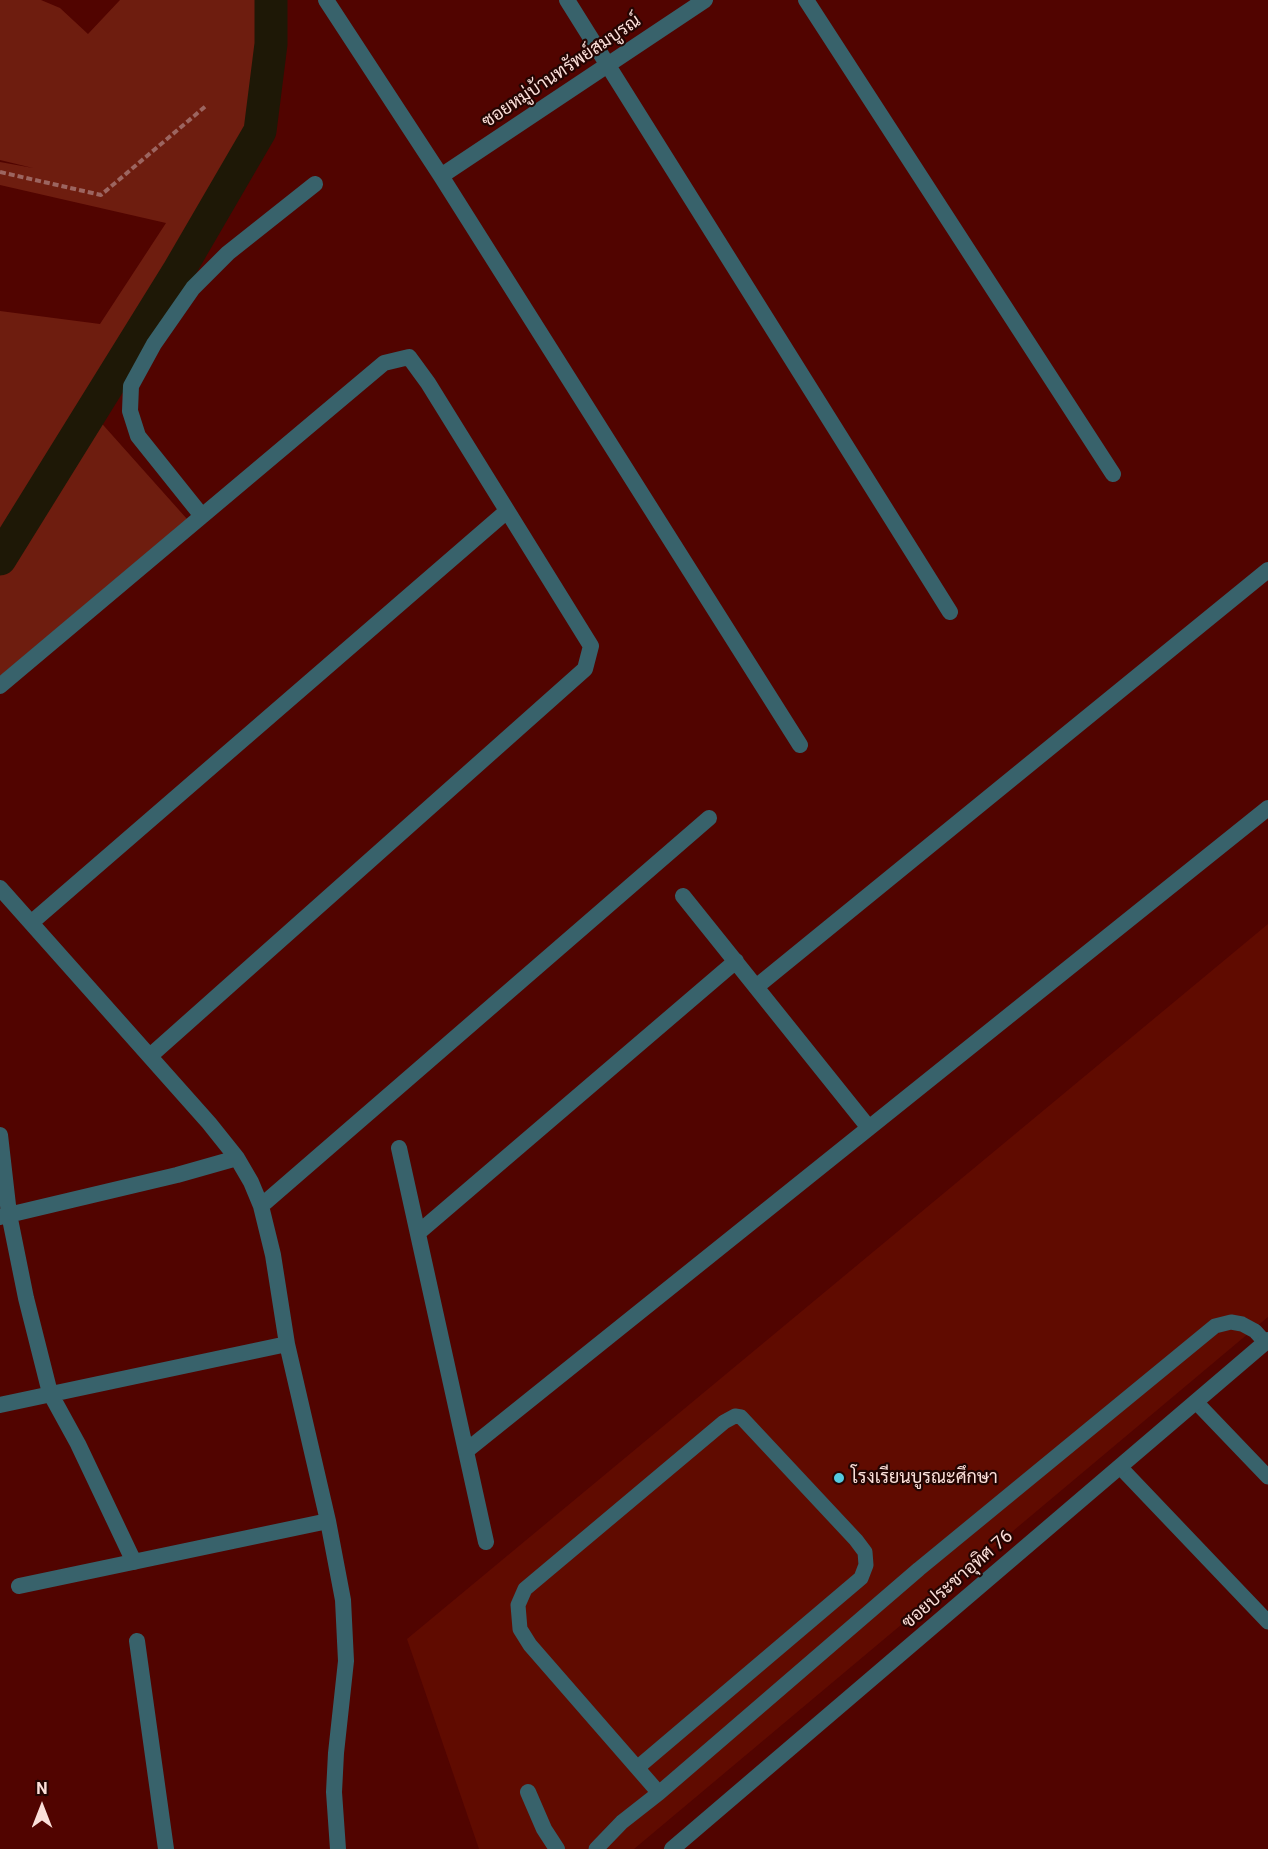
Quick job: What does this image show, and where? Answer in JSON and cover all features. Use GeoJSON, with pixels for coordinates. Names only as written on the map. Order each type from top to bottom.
{"type":"FeatureCollection","features":[{"type":"Feature","properties":{"kind":"street"},"geometry":{"type":"LineString","coordinates":[[326,0],[441,176],[800,745]]}},
{"type":"Feature","properties":{"kind":"street"},"geometry":{"type":"LineString","coordinates":[[567,0],[950,612]]}},
{"type":"Feature","properties":{"kind":"street","name":"ซอยหมู่บ้านทรัพย์สมบูรณ์"},"geometry":{"type":"LineString","coordinates":[[441,176],[705,0]]}},
{"type":"Feature","properties":{"kind":"street"},"geometry":{"type":"LineString","coordinates":[[806,0],[1113,474]]}},
{"type":"Feature","properties":{"kind":"street"},"geometry":{"type":"LineString","coordinates":[[202,516],[138,436],[130,411],[132,386],[154,344],[193,288],[228,253],[315,184]]}},
{"type":"Feature","properties":{"kind":"street"},"geometry":{"type":"LineString","coordinates":[[0,686],[384,363],[409,357],[428,383],[591,646],[585,669],[150,1056]]}},
{"type":"Feature","properties":{"kind":"street"},"geometry":{"type":"LineString","coordinates":[[32,922],[507,511]]}},
{"type":"Feature","properties":{"kind":"street"},"geometry":{"type":"LineString","coordinates":[[756,987],[1268,570]]}},
{"type":"Feature","properties":{"kind":"street"},"geometry":{"type":"LineString","coordinates":[[466,1451],[1268,808]]}},
{"type":"Feature","properties":{"kind":"street"},"geometry":{"type":"LineString","coordinates":[[261,1206],[709,818]]}},
{"type":"Feature","properties":{"kind":"street"},"geometry":{"type":"LineString","coordinates":[[0,888],[150,1056],[237,1158],[252,1182],[261,1206],[273,1255],[286,1344],[328,1521],[343,1600],[346,1661],[334,1792],[338,1849]]}},
{"type":"Feature","properties":{"kind":"street"},"geometry":{"type":"LineString","coordinates":[[683,896],[869,1128]]}},
{"type":"Feature","properties":{"kind":"street"},"geometry":{"type":"LineString","coordinates":[[418,1233],[736,961]]}},
{"type":"Feature","properties":{"kind":"street"},"geometry":{"type":"LineString","coordinates":[[0,1135],[4,1215],[50,1394],[78,1444],[134,1562]]}},
{"type":"Feature","properties":{"kind":"street"},"geometry":{"type":"LineString","coordinates":[[399,1148],[486,1542]]}},
{"type":"Feature","properties":{"kind":"street"},"geometry":{"type":"LineString","coordinates":[[4,1215],[155,1180],[237,1158]]}},
{"type":"Feature","properties":{"kind":"street","name":"ซอยประชาอุทิศ 76"},"geometry":{"type":"LineString","coordinates":[[672,1849],[1266,1341]]}},
{"type":"Feature","properties":{"kind":"street"},"geometry":{"type":"LineString","coordinates":[[0,1405],[286,1344]]}},
{"type":"Feature","properties":{"kind":"street"},"geometry":{"type":"LineString","coordinates":[[19,1586],[328,1521]]}},
{"type":"Feature","properties":{"kind":"street"},"geometry":{"type":"LineString","coordinates":[[136,1641],[166,1849]]}},
{"type":"Feature","properties":{"kind":"street"},"geometry":{"type":"LineString","coordinates":[[528,1792],[544,1829],[557,1849]]}},
{"type":"Feature","properties":{"kind":"lane"},"geometry":{"type":"LineString","coordinates":[[596,1849],[622,1822],[659,1793],[919,1569],[1215,1326],[1231,1322],[1242,1324],[1255,1330],[1266,1341]]}},
{"type":"Feature","properties":{"kind":"lane"},"geometry":{"type":"LineString","coordinates":[[1196,1402],[1268,1478]]}},
{"type":"Feature","properties":{"kind":"lane"},"geometry":{"type":"LineString","coordinates":[[637,1768],[861,1578],[866,1565],[865,1552],[856,1539],[741,1417],[735,1416],[724,1422],[552,1566],[525,1589],[518,1605],[520,1629],[530,1645],[637,1768],[659,1793]]}},
{"type":"Feature","properties":{"kind":"lane"},"geometry":{"type":"LineString","coordinates":[[1120,1467],[1268,1622]]}},
{"type":"Feature","properties":{"kind":"path"},"geometry":{"type":"LineString","coordinates":[[0,172],[102,195],[207,105]]}},
{"type":"Feature","properties":{"kind":"shaded area"},"geometry":{"type":"Polygon","coordinates":[[[0,0],[41,0],[60,8],[88,34],[120,0],[262,0],[261,64],[254,123],[89,406],[0,538],[0,311],[100,324],[166,223],[0,185],[0,162],[33,168],[0,160],[0,0]]]}},
{"type":"Feature","properties":{"kind":"shaded area"},"geometry":{"type":"Polygon","coordinates":[[[96,417],[187,519],[0,676],[0,575],[96,417]]]}},
{"type":"Feature","properties":{"kind":"shaded area","name":"โรงเรียนบูรณะศึกษา"},"geometry":{"type":"Polygon","coordinates":[[[1268,924],[1268,1317],[634,1849],[479,1849],[407,1639],[1268,924]]]}},
{"type":"Feature","properties":{"kind":"waterway"},"geometry":{"type":"LineString","coordinates":[[0,559],[178,272],[260,131],[271,44],[271,0]]}},
{"type":"Feature","properties":{"kind":"place","name":"โรงเรียนบูรณะศึกษา"},"geometry":{"type":"Point","coordinates":[839,1478]}}]}
